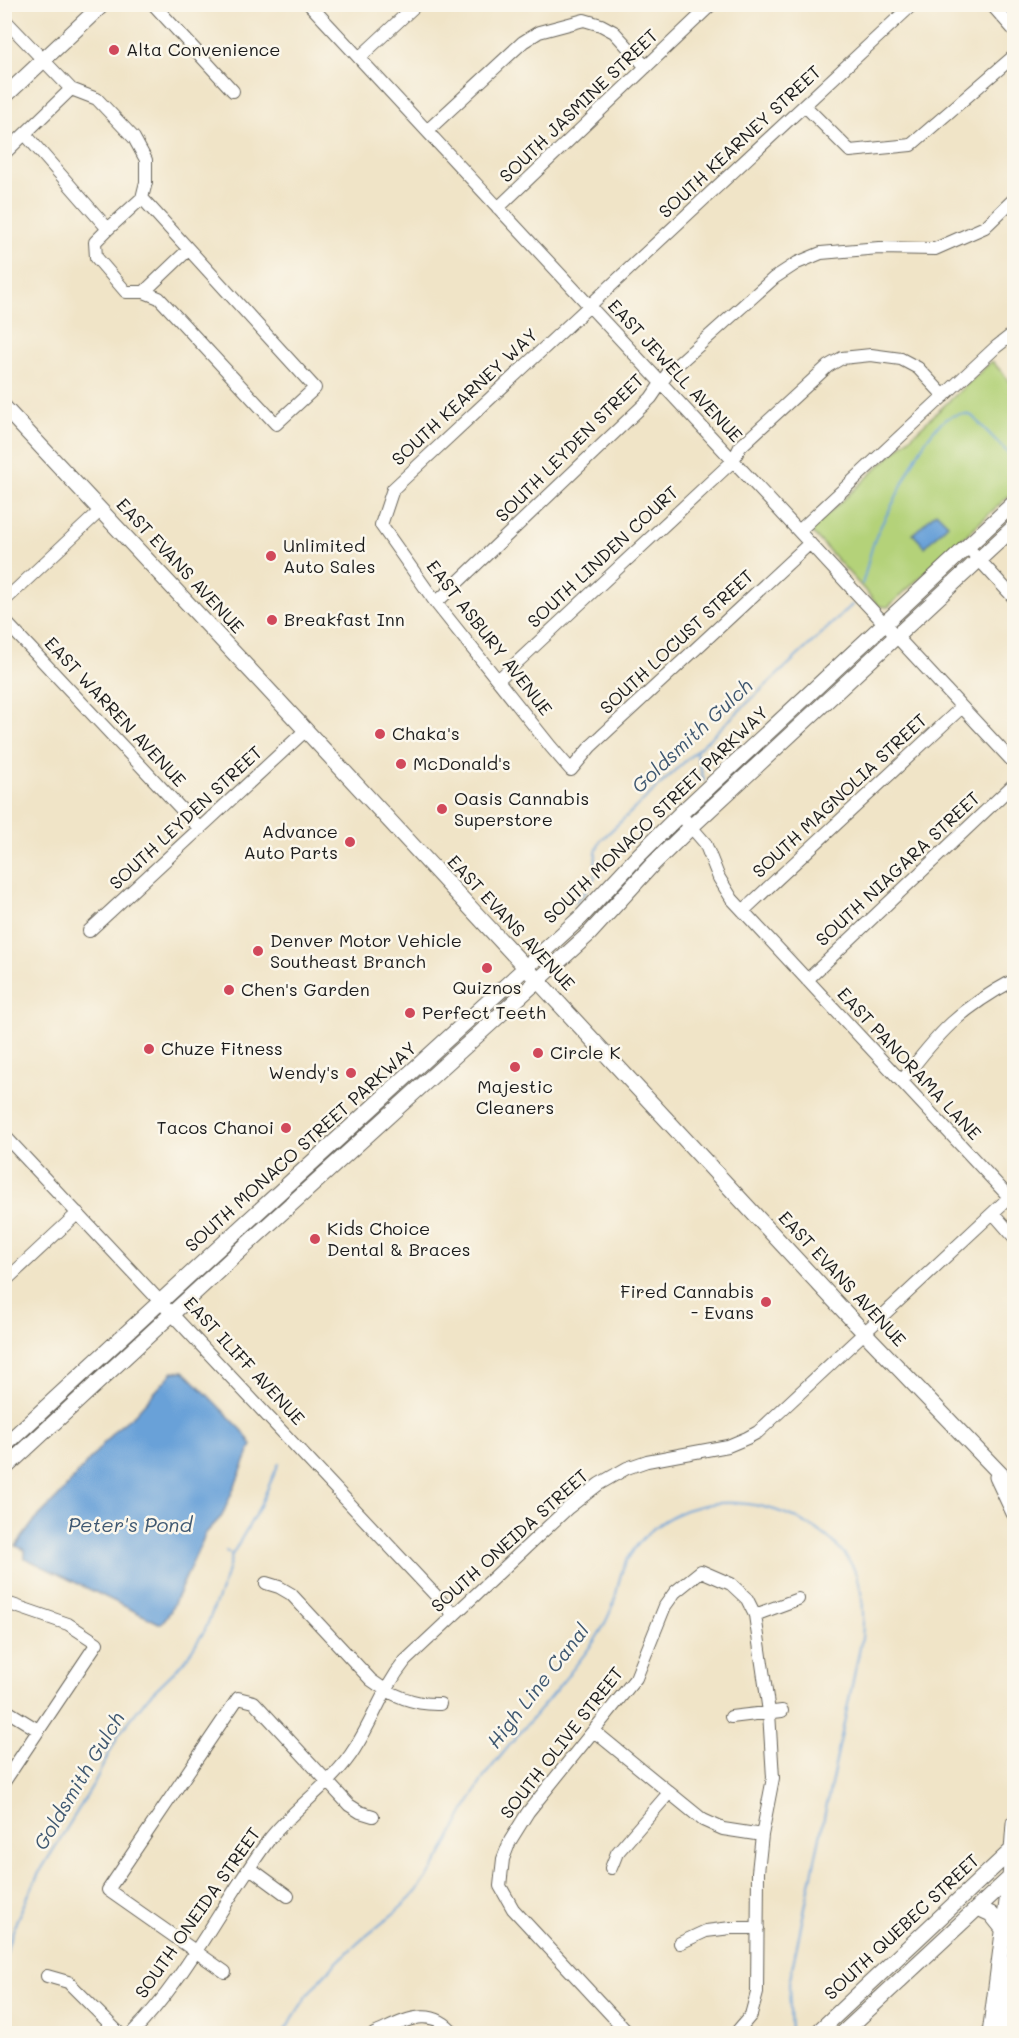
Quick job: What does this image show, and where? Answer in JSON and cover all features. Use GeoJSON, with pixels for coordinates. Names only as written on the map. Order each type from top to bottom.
{"type":"FeatureCollection","features":[{"type":"Feature","properties":{"kind":"main road"},"geometry":{"type":"LineString","coordinates":[[4,97],[103,4]]}},
{"type":"Feature","properties":{"kind":"main road","name":"EAST EVANS AVENUE"},"geometry":{"type":"LineString","coordinates":[[4,407],[865,1333],[1014,1488]]}},
{"type":"Feature","properties":{"kind":"main road","name":"SOUTH MONACO STREET PARKWAY"},"geometry":{"type":"LineString","coordinates":[[4,1446],[585,913],[680,814],[1014,503]]}},
{"type":"Feature","properties":{"kind":"main road","name":"SOUTH MONACO STREET PARKWAY"},"geometry":{"type":"LineString","coordinates":[[4,1469],[596,927],[652,865],[692,826],[1014,527]]}},
{"type":"Feature","properties":{"kind":"main road","name":"EAST EVANS AVENUE"},"geometry":{"type":"LineString","coordinates":[[990,1464],[1014,1513]]}},
{"type":"Feature","properties":{"kind":"main road"},"geometry":{"type":"LineString","coordinates":[[990,2034],[1012,1876],[1014,1823]]}},
{"type":"Feature","properties":{"kind":"main road","name":"SOUTH QUEBEC STREET"},"geometry":{"type":"LineString","coordinates":[[816,2034],[1013,1850]]}},
{"type":"Feature","properties":{"kind":"main road","name":"SOUTH QUEBEC STREET"},"geometry":{"type":"LineString","coordinates":[[842,2034],[1012,1876]]}},
{"type":"Feature","properties":{"kind":"main road"},"geometry":{"type":"LineString","coordinates":[[978,1908],[991,1914],[1003,1929]]}},
{"type":"Feature","properties":{"kind":"main road"},"geometry":{"type":"LineString","coordinates":[[1005,2034],[1014,1960]]}},
{"type":"Feature","properties":{"kind":"street"},"geometry":{"type":"LineString","coordinates":[[153,4],[233,91]]}},
{"type":"Feature","properties":{"kind":"street","name":"EAST JEWELL AVENUE"},"geometry":{"type":"LineString","coordinates":[[309,4],[1014,763]]}},
{"type":"Feature","properties":{"kind":"street"},"geometry":{"type":"LineString","coordinates":[[359,58],[417,4]]}},
{"type":"Feature","properties":{"kind":"street","name":"SOUTH JASMINE STREET"},"geometry":{"type":"LineString","coordinates":[[498,208],[712,4]]}},
{"type":"Feature","properties":{"kind":"street","name":"SOUTH KEARNEY STREET"},"geometry":{"type":"LineString","coordinates":[[590,305],[806,107],[913,4]]}},
{"type":"Feature","properties":{"kind":"street"},"geometry":{"type":"LineString","coordinates":[[991,4],[1014,30]]}},
{"type":"Feature","properties":{"kind":"street"},"geometry":{"type":"LineString","coordinates":[[4,19],[71,89],[97,99],[134,138],[146,160],[146,182],[142,198],[95,242],[96,257],[126,292],[144,292],[159,298],[276,424],[315,388],[142,198]]}},
{"type":"Feature","properties":{"kind":"street"},"geometry":{"type":"LineString","coordinates":[[427,131],[523,42],[539,32],[584,20],[601,25],[614,32],[645,67]]}},
{"type":"Feature","properties":{"kind":"street"},"geometry":{"type":"LineString","coordinates":[[806,107],[850,151],[911,145],[1014,56]]}},
{"type":"Feature","properties":{"kind":"street"},"geometry":{"type":"LineString","coordinates":[[5,153],[71,89]]}},
{"type":"Feature","properties":{"kind":"street"},"geometry":{"type":"LineString","coordinates":[[26,134],[108,229]]}},
{"type":"Feature","properties":{"kind":"street","name":"SOUTH LEYDEN STREET"},"geometry":{"type":"LineString","coordinates":[[436,603],[643,406],[668,373],[774,278],[796,263],[821,253],[879,248],[935,249],[985,227],[1014,199]]}},
{"type":"Feature","properties":{"kind":"street"},"geometry":{"type":"LineString","coordinates":[[144,292],[188,250]]}},
{"type":"Feature","properties":{"kind":"street","name":"SOUTH KEARNEY WAY"},"geometry":{"type":"LineString","coordinates":[[381,525],[393,489],[590,305]]}},
{"type":"Feature","properties":{"kind":"street"},"geometry":{"type":"LineString","coordinates":[[799,531],[996,347],[1014,333]]}},
{"type":"Feature","properties":{"kind":"street","name":"SOUTH LINDEN COURT"},"geometry":{"type":"LineString","coordinates":[[498,680],[733,460],[740,447],[828,366],[842,358],[871,355],[901,359],[918,368],[944,396]]}},
{"type":"Feature","properties":{"kind":"street"},"geometry":{"type":"LineString","coordinates":[[4,601],[101,510]]}},
{"type":"Feature","properties":{"kind":"street","name":"EAST ASBURY AVENUE"},"geometry":{"type":"LineString","coordinates":[[381,525],[436,603],[571,770]]}},
{"type":"Feature","properties":{"kind":"street","name":"SOUTH LOCUST STREET"},"geometry":{"type":"LineString","coordinates":[[571,770],[591,746],[810,543]]}},
{"type":"Feature","properties":{"kind":"street"},"geometry":{"type":"LineString","coordinates":[[968,548],[1014,598]]}},
{"type":"Feature","properties":{"kind":"street","name":"EAST WARREN AVENUE"},"geometry":{"type":"LineString","coordinates":[[4,620],[200,829]]}},
{"type":"Feature","properties":{"kind":"street","name":"SOUTH MAGNOLIA STREET"},"geometry":{"type":"LineString","coordinates":[[743,911],[962,707]]}},
{"type":"Feature","properties":{"kind":"street","name":"SOUTH LEYDEN STREET"},"geometry":{"type":"LineString","coordinates":[[89,931],[306,730]]}},
{"type":"Feature","properties":{"kind":"street","name":"SOUTH NIAGARA STREET"},"geometry":{"type":"LineString","coordinates":[[807,980],[1014,784]]}},
{"type":"Feature","properties":{"kind":"street"},"geometry":{"type":"LineString","coordinates":[[680,814],[692,826],[708,850],[724,887],[743,911],[807,980]]}},
{"type":"Feature","properties":{"kind":"street","name":"EAST PANORAMA LANE"},"geometry":{"type":"LineString","coordinates":[[807,980],[1012,1196]]}},
{"type":"Feature","properties":{"kind":"street"},"geometry":{"type":"LineString","coordinates":[[902,1081],[932,1041],[952,1021],[970,1006],[1014,980]]}},
{"type":"Feature","properties":{"kind":"street","name":"EAST ILIFF AVENUE"},"geometry":{"type":"LineString","coordinates":[[4,1135],[454,1615]]}},
{"type":"Feature","properties":{"kind":"street","name":"SOUTH ONEIDA STREET"},"geometry":{"type":"LineString","coordinates":[[130,2034],[146,2018],[195,1951],[270,1840],[287,1819],[327,1781],[356,1748],[384,1690],[405,1662],[454,1615],[568,1508],[594,1487],[618,1472],[646,1461],[725,1446],[752,1436],[1012,1196]]}},
{"type":"Feature","properties":{"kind":"street"},"geometry":{"type":"LineString","coordinates":[[4,1282],[78,1213]]}},
{"type":"Feature","properties":{"kind":"street"},"geometry":{"type":"LineString","coordinates":[[993,1213],[1014,1237]]}},
{"type":"Feature","properties":{"kind":"street","name":"SOUTH OLIVE STREET"},"geometry":{"type":"LineString","coordinates":[[629,2034],[513,1909],[500,1886],[503,1859],[519,1825],[636,1678],[665,1606],[675,1592],[701,1571],[731,1584],[747,1599],[755,1615]]}},
{"type":"Feature","properties":{"kind":"street"},"geometry":{"type":"LineString","coordinates":[[266,1583],[291,1594],[370,1680],[384,1690],[415,1703],[440,1704]]}},
{"type":"Feature","properties":{"kind":"street"},"geometry":{"type":"LineString","coordinates":[[735,2034],[751,2015],[755,2004],[758,1872],[762,1835],[773,1778],[769,1712],[755,1615],[798,1599]]}},
{"type":"Feature","properties":{"kind":"street"},"geometry":{"type":"LineString","coordinates":[[4,1602],[68,1624],[97,1643],[4,1782]]}},
{"type":"Feature","properties":{"kind":"street"},"geometry":{"type":"LineString","coordinates":[[225,1972],[108,1890],[237,1698],[254,1702],[349,1805],[373,1816]]}},
{"type":"Feature","properties":{"kind":"street"},"geometry":{"type":"LineString","coordinates":[[4,1709],[38,1730]]}},
{"type":"Feature","properties":{"kind":"street"},"geometry":{"type":"LineString","coordinates":[[731,1717],[782,1711]]}},
{"type":"Feature","properties":{"kind":"street"},"geometry":{"type":"LineString","coordinates":[[594,1731],[668,1794],[710,1824],[762,1835]]}},
{"type":"Feature","properties":{"kind":"street"},"geometry":{"type":"LineString","coordinates":[[611,1868],[617,1853],[668,1794]]}},
{"type":"Feature","properties":{"kind":"street"},"geometry":{"type":"LineString","coordinates":[[250,1868],[288,1896]]}},
{"type":"Feature","properties":{"kind":"street"},"geometry":{"type":"LineString","coordinates":[[680,1944],[706,1930],[758,1928]]}},
{"type":"Feature","properties":{"kind":"street"},"geometry":{"type":"LineString","coordinates":[[47,1976],[68,1982],[120,2034]]}},
{"type":"Feature","properties":{"kind":"street"},"geometry":{"type":"LineString","coordinates":[[374,2034],[423,2016],[439,2020],[455,2034]]}},
{"type":"Feature","properties":{"kind":"green space"},"geometry":{"type":"Polygon","coordinates":[[[992,361],[1014,386],[1014,491],[888,607],[879,606],[812,532],[813,528],[992,361]]]}},
{"type":"Feature","properties":{"kind":"water"},"geometry":{"type":"Polygon","coordinates":[[[936,512],[948,524],[925,547],[913,534],[936,512]]]}},
{"type":"Feature","properties":{"kind":"water","name":"Peter's Pond"},"geometry":{"type":"Polygon","coordinates":[[[184,1371],[243,1431],[252,1445],[222,1516],[206,1533],[170,1612],[161,1624],[25,1558],[25,1550],[16,1546],[35,1520],[58,1497],[115,1430],[135,1414],[173,1372],[184,1371]]]}},
{"type":"Feature","properties":{"kind":"waterway","name":"Goldsmith Gulch"},"geometry":{"type":"LineString","coordinates":[[862,584],[877,533],[917,454],[936,428],[947,419],[959,414],[972,416],[1014,459]]}},
{"type":"Feature","properties":{"kind":"waterway","name":"Goldsmith Gulch"},"geometry":{"type":"LineString","coordinates":[[575,902],[587,890],[594,878],[596,853],[601,840],[852,605]]}},
{"type":"Feature","properties":{"kind":"waterway"},"geometry":{"type":"LineString","coordinates":[[696,752],[704,781]]}},
{"type":"Feature","properties":{"kind":"waterway","name":"Goldsmith Gulch"},"geometry":{"type":"LineString","coordinates":[[4,1966],[17,1919],[39,1873],[91,1789],[119,1734],[148,1697],[184,1662],[205,1630],[225,1580],[232,1555],[259,1508],[279,1463]]}},
{"type":"Feature","properties":{"kind":"waterway","name":"High Line Canal"},"geometry":{"type":"LineString","coordinates":[[283,2034],[308,1995],[325,1974],[417,1891],[445,1849],[486,1774],[583,1657],[598,1635],[613,1604],[625,1564],[644,1538],[664,1521],[686,1510],[711,1504],[736,1503],[787,1514],[827,1536],[849,1560],[856,1573],[863,1603],[862,1638],[789,1983],[791,2034]]}},
{"type":"Feature","properties":{"kind":"waterway","name":"Goldsmith Gulch"},"geometry":{"type":"LineString","coordinates":[[226,1551],[232,1555]]}},
{"type":"Feature","properties":{"kind":"place","name":"Alta Convenience"},"geometry":{"type":"Point","coordinates":[114,50]}},
{"type":"Feature","properties":{"kind":"place","name":"Unlimited Auto Sales"},"geometry":{"type":"Point","coordinates":[271,556]}},
{"type":"Feature","properties":{"kind":"place","name":"Breakfast Inn"},"geometry":{"type":"Point","coordinates":[272,620]}},
{"type":"Feature","properties":{"kind":"place","name":"Chaka's"},"geometry":{"type":"Point","coordinates":[380,734]}},
{"type":"Feature","properties":{"kind":"place","name":"McDonald's"},"geometry":{"type":"Point","coordinates":[401,764]}},
{"type":"Feature","properties":{"kind":"place","name":"Oasis Cannabis Superstore"},"geometry":{"type":"Point","coordinates":[442,809]}},
{"type":"Feature","properties":{"kind":"place","name":"Advance Auto Parts"},"geometry":{"type":"Point","coordinates":[350,842]}},
{"type":"Feature","properties":{"kind":"place","name":"Denver Motor Vehicle Southeast Branch"},"geometry":{"type":"Point","coordinates":[258,951]}},
{"type":"Feature","properties":{"kind":"place","name":"Quiznos"},"geometry":{"type":"Point","coordinates":[487,968]}},
{"type":"Feature","properties":{"kind":"place","name":"Chen's Garden"},"geometry":{"type":"Point","coordinates":[229,990]}},
{"type":"Feature","properties":{"kind":"place","name":"Perfect Teeth"},"geometry":{"type":"Point","coordinates":[410,1013]}},
{"type":"Feature","properties":{"kind":"place","name":"Chuze Fitness"},"geometry":{"type":"Point","coordinates":[149,1049]}},
{"type":"Feature","properties":{"kind":"place","name":"Circle K"},"geometry":{"type":"Point","coordinates":[538,1053]}},
{"type":"Feature","properties":{"kind":"place","name":"Majestic Cleaners"},"geometry":{"type":"Point","coordinates":[515,1067]}},
{"type":"Feature","properties":{"kind":"place","name":"Wendy's"},"geometry":{"type":"Point","coordinates":[351,1073]}},
{"type":"Feature","properties":{"kind":"place","name":"Tacos Chanoi"},"geometry":{"type":"Point","coordinates":[286,1128]}},
{"type":"Feature","properties":{"kind":"place","name":"Kids Choice Dental & Braces"},"geometry":{"type":"Point","coordinates":[315,1239]}},
{"type":"Feature","properties":{"kind":"place","name":"Fired Cannabis - Evans"},"geometry":{"type":"Point","coordinates":[766,1302]}}]}
